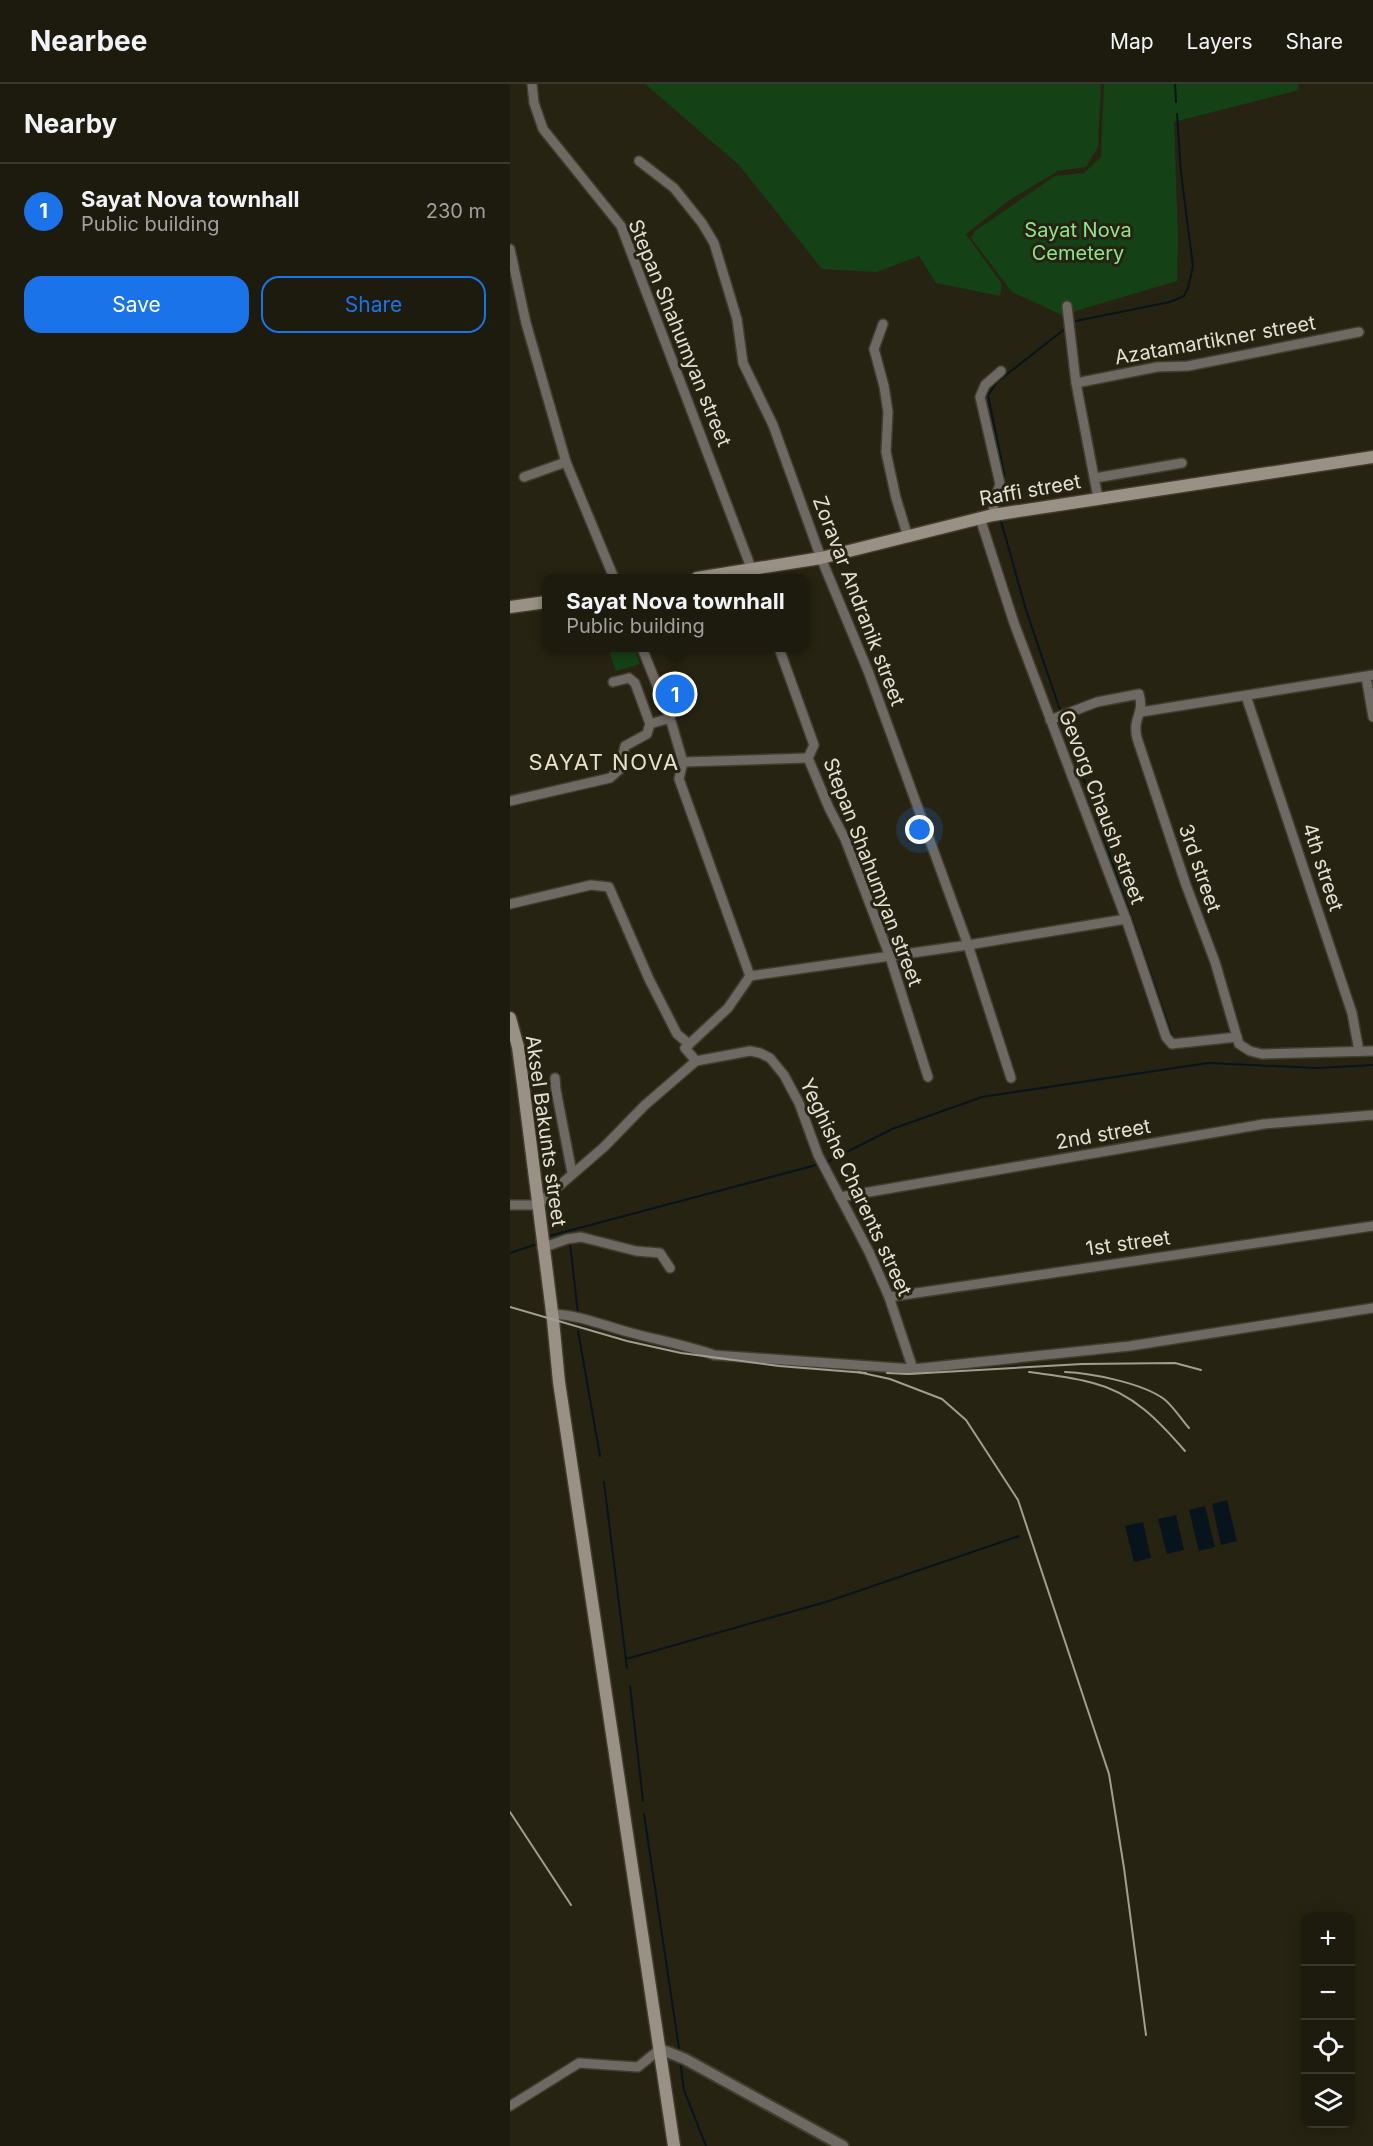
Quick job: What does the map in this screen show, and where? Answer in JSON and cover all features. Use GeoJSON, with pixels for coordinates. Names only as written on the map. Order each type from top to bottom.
{"type":"FeatureCollection","features":[{"type":"Feature","properties":{"kind":"main road","name":"Raffi street"},"geometry":{"type":"LineString","coordinates":[[753,574],[987,516],[1373,457]]}},
{"type":"Feature","properties":{"kind":"main road"},"geometry":{"type":"LineString","coordinates":[[510,607],[542,603]]}},
{"type":"Feature","properties":{"kind":"main road","name":"Aksel Bakunts street"},"geometry":{"type":"LineString","coordinates":[[510,1018],[518,1047],[559,1382],[599,1655],[666,2051],[674,2146]]}},
{"type":"Feature","properties":{"kind":"street","name":"Stepan Shahumyan street"},"geometry":{"type":"LineString","coordinates":[[532,84],[534,103],[543,129],[621,226],[753,574]]}},
{"type":"Feature","properties":{"kind":"street","name":"Zoravar Andranik street"},"geometry":{"type":"LineString","coordinates":[[639,161],[674,189],[714,243],[737,319],[743,363],[773,425],[821,558],[868,671],[968,945],[1011,1078]]}},
{"type":"Feature","properties":{"kind":"street"},"geometry":{"type":"LineString","coordinates":[[510,249],[526,323],[566,462],[612,574]]}},
{"type":"Feature","properties":{"kind":"street"},"geometry":{"type":"LineString","coordinates":[[1067,306],[1076,383],[1098,498]]}},
{"type":"Feature","properties":{"kind":"street"},"geometry":{"type":"LineString","coordinates":[[883,324],[874,349],[888,412],[886,452],[896,498],[908,537]]}},
{"type":"Feature","properties":{"kind":"street","name":"Azatamartikner street"},"geometry":{"type":"LineString","coordinates":[[1076,383],[1157,367],[1188,366],[1359,332]]}},
{"type":"Feature","properties":{"kind":"street"},"geometry":{"type":"LineString","coordinates":[[987,516],[1000,484],[980,397],[985,385],[1001,371]]}},
{"type":"Feature","properties":{"kind":"street"},"geometry":{"type":"LineString","coordinates":[[524,477],[566,462]]}},
{"type":"Feature","properties":{"kind":"street"},"geometry":{"type":"LineString","coordinates":[[1095,478],[1182,463]]}},
{"type":"Feature","properties":{"kind":"street","name":"Gevorg Chaush street"},"geometry":{"type":"LineString","coordinates":[[987,516],[1014,623],[1126,919],[1166,1037],[1172,1044],[1238,1037]]}},
{"type":"Feature","properties":{"kind":"street"},"geometry":{"type":"LineString","coordinates":[[644,652],[670,718],[683,762],[679,779],[750,976]]}},
{"type":"Feature","properties":{"kind":"street","name":"Stepan Shahumyan street"},"geometry":{"type":"LineString","coordinates":[[780,652],[814,744],[808,758],[845,839],[890,957],[928,1077]]}},
{"type":"Feature","properties":{"kind":"street"},"geometry":{"type":"LineString","coordinates":[[1050,720],[1096,702],[1139,694],[1142,703],[1141,712],[1369,676],[1373,717]]}},
{"type":"Feature","properties":{"kind":"street"},"geometry":{"type":"LineString","coordinates":[[510,801],[610,778],[619,770],[625,746],[646,734],[650,724],[635,683],[629,678],[613,682]]}},
{"type":"Feature","properties":{"kind":"street","name":"4th street"},"geometry":{"type":"LineString","coordinates":[[1246,696],[1352,1012],[1359,1052]]}},
{"type":"Feature","properties":{"kind":"street","name":"3rd street"},"geometry":{"type":"LineString","coordinates":[[1141,712],[1135,720],[1137,738],[1186,885],[1215,962],[1238,1037]]}},
{"type":"Feature","properties":{"kind":"street"},"geometry":{"type":"LineString","coordinates":[[650,724],[670,718]]}},
{"type":"Feature","properties":{"kind":"street"},"geometry":{"type":"LineString","coordinates":[[683,762],[808,758]]}},
{"type":"Feature","properties":{"kind":"street"},"geometry":{"type":"LineString","coordinates":[[510,904],[591,885],[609,887],[677,1034],[689,1044]]}},
{"type":"Feature","properties":{"kind":"street"},"geometry":{"type":"LineString","coordinates":[[510,1205],[537,1205],[604,1147],[645,1105],[696,1061],[685,1048],[728,1008],[750,976],[890,957],[1126,919]]}},
{"type":"Feature","properties":{"kind":"street"},"geometry":{"type":"LineString","coordinates":[[1238,1037],[1239,1044],[1250,1051],[1262,1054],[1373,1051]]}},
{"type":"Feature","properties":{"kind":"street","name":"Yeghishe Charents street"},"geometry":{"type":"LineString","coordinates":[[696,1061],[750,1051],[770,1058],[784,1075],[799,1103],[824,1168],[869,1252],[889,1297],[913,1369]]}},
{"type":"Feature","properties":{"kind":"street"},"geometry":{"type":"LineString","coordinates":[[555,1078],[572,1173]]}},
{"type":"Feature","properties":{"kind":"street","name":"2nd street"},"geometry":{"type":"LineString","coordinates":[[840,1197],[1264,1124],[1373,1115]]}},
{"type":"Feature","properties":{"kind":"street","name":"1st street"},"geometry":{"type":"LineString","coordinates":[[889,1297],[1373,1226]]}},
{"type":"Feature","properties":{"kind":"street"},"geometry":{"type":"LineString","coordinates":[[543,1248],[567,1239],[581,1237],[636,1251],[660,1253],[670,1268]]}},
{"type":"Feature","properties":{"kind":"street"},"geometry":{"type":"LineString","coordinates":[[552,1314],[568,1314],[604,1323],[610,1328],[684,1345],[714,1355],[913,1369],[1130,1346],[1373,1308]]}},
{"type":"Feature","properties":{"kind":"street"},"geometry":{"type":"LineString","coordinates":[[510,2106],[579,2063],[638,2067],[666,2051],[685,2059],[843,2146]]}},
{"type":"Feature","properties":{"kind":"green space"},"geometry":{"type":"Polygon","coordinates":[[[645,84],[1101,84],[1098,147],[1086,167],[1058,171],[1011,199],[966,234],[1002,284],[1000,296],[936,283],[919,256],[877,272],[822,269],[739,165],[645,84]]]}},
{"type":"Feature","properties":{"kind":"green space","name":"Sayat Nova Cemetery"},"geometry":{"type":"Polygon","coordinates":[[[1104,84],[1298,84],[1299,90],[1174,122],[1177,281],[1062,315],[1012,292],[971,238],[975,231],[1055,176],[1084,173],[1101,157],[1104,84]]]}},
{"type":"Feature","properties":{"kind":"green space"},"geometry":{"type":"Polygon","coordinates":[[[609,652],[636,652],[640,664],[616,671],[609,652]]]}},
{"type":"Feature","properties":{"kind":"shaded area"},"geometry":{"type":"Polygon","coordinates":[[[1227,1500],[1237,1541],[1221,1545],[1212,1504],[1227,1500]]]}},
{"type":"Feature","properties":{"kind":"shaded area"},"geometry":{"type":"Polygon","coordinates":[[[1205,1506],[1215,1547],[1199,1551],[1189,1510],[1205,1506]]]}},
{"type":"Feature","properties":{"kind":"shaded area"},"geometry":{"type":"Polygon","coordinates":[[[1176,1515],[1184,1550],[1167,1554],[1158,1519],[1176,1515]]]}},
{"type":"Feature","properties":{"kind":"shaded area"},"geometry":{"type":"Polygon","coordinates":[[[1143,1522],[1151,1558],[1134,1562],[1125,1526],[1143,1522]]]}},
{"type":"Feature","properties":{"kind":"waterway"},"geometry":{"type":"LineString","coordinates":[[1175,84],[1176,102]]}},
{"type":"Feature","properties":{"kind":"waterway"},"geometry":{"type":"LineString","coordinates":[[1076,321],[1170,302],[1184,296],[1188,288],[1193,266],[1181,173],[1177,114]]}},
{"type":"Feature","properties":{"kind":"waterway"},"geometry":{"type":"LineString","coordinates":[[1003,506],[1004,474],[988,395],[997,382],[1066,328]]}},
{"type":"Feature","properties":{"kind":"waterway"},"geometry":{"type":"LineString","coordinates":[[1001,521],[1026,610],[1061,713]]}},
{"type":"Feature","properties":{"kind":"waterway"},"geometry":{"type":"LineString","coordinates":[[1063,719],[1173,1039]]}},
{"type":"Feature","properties":{"kind":"waterway"},"geometry":{"type":"LineString","coordinates":[[825,1163],[892,1129],[982,1097],[1208,1063],[1317,1068],[1373,1065]]}},
{"type":"Feature","properties":{"kind":"waterway"},"geometry":{"type":"LineString","coordinates":[[549,1236],[820,1164]]}},
{"type":"Feature","properties":{"kind":"waterway"},"geometry":{"type":"LineString","coordinates":[[570,1243],[578,1314]]}},
{"type":"Feature","properties":{"kind":"waterway"},"geometry":{"type":"LineString","coordinates":[[510,1253],[534,1245]]}},
{"type":"Feature","properties":{"kind":"waterway"},"geometry":{"type":"LineString","coordinates":[[578,1331],[600,1456]]}},
{"type":"Feature","properties":{"kind":"waterway"},"geometry":{"type":"LineString","coordinates":[[604,1482],[627,1668]]}},
{"type":"Feature","properties":{"kind":"waterway"},"geometry":{"type":"LineString","coordinates":[[626,1659],[829,1601],[1019,1536]]}},
{"type":"Feature","properties":{"kind":"waterway"},"geometry":{"type":"LineString","coordinates":[[630,1686],[643,1801]]}},
{"type":"Feature","properties":{"kind":"waterway"},"geometry":{"type":"LineString","coordinates":[[644,1814],[680,2055]]}},
{"type":"Feature","properties":{"kind":"waterway"},"geometry":{"type":"LineString","coordinates":[[680,2060],[684,2090],[706,2146]]}},
{"type":"Feature","properties":{"kind":"railway"},"geometry":{"type":"LineString","coordinates":[[510,1307],[627,1341],[681,1353],[779,1366],[866,1373]]}},
{"type":"Feature","properties":{"kind":"railway"},"geometry":{"type":"LineString","coordinates":[[887,1373],[908,1374],[1082,1364],[1175,1363],[1201,1370]]}},
{"type":"Feature","properties":{"kind":"railway"},"geometry":{"type":"LineString","coordinates":[[858,1372],[890,1379],[942,1399],[966,1420],[1018,1500],[1109,1774],[1146,2035]]}},
{"type":"Feature","properties":{"kind":"railway"},"geometry":{"type":"LineString","coordinates":[[1029,1372],[1085,1381],[1121,1394],[1155,1419],[1185,1451]]}},
{"type":"Feature","properties":{"kind":"railway"},"geometry":{"type":"LineString","coordinates":[[1065,1372],[1088,1374],[1143,1388],[1164,1399],[1189,1428]]}},
{"type":"Feature","properties":{"kind":"railway"},"geometry":{"type":"LineString","coordinates":[[510,1812],[571,1905]]}},
{"type":"Feature","properties":{"kind":"place","name":"Sayat Nova townhall"},"geometry":{"type":"Point","coordinates":[675,694]}},
{"type":"Feature","properties":{"kind":"district","name":"SAYAT NOVA"},"geometry":{"type":"Point","coordinates":[604,762]}}]}
